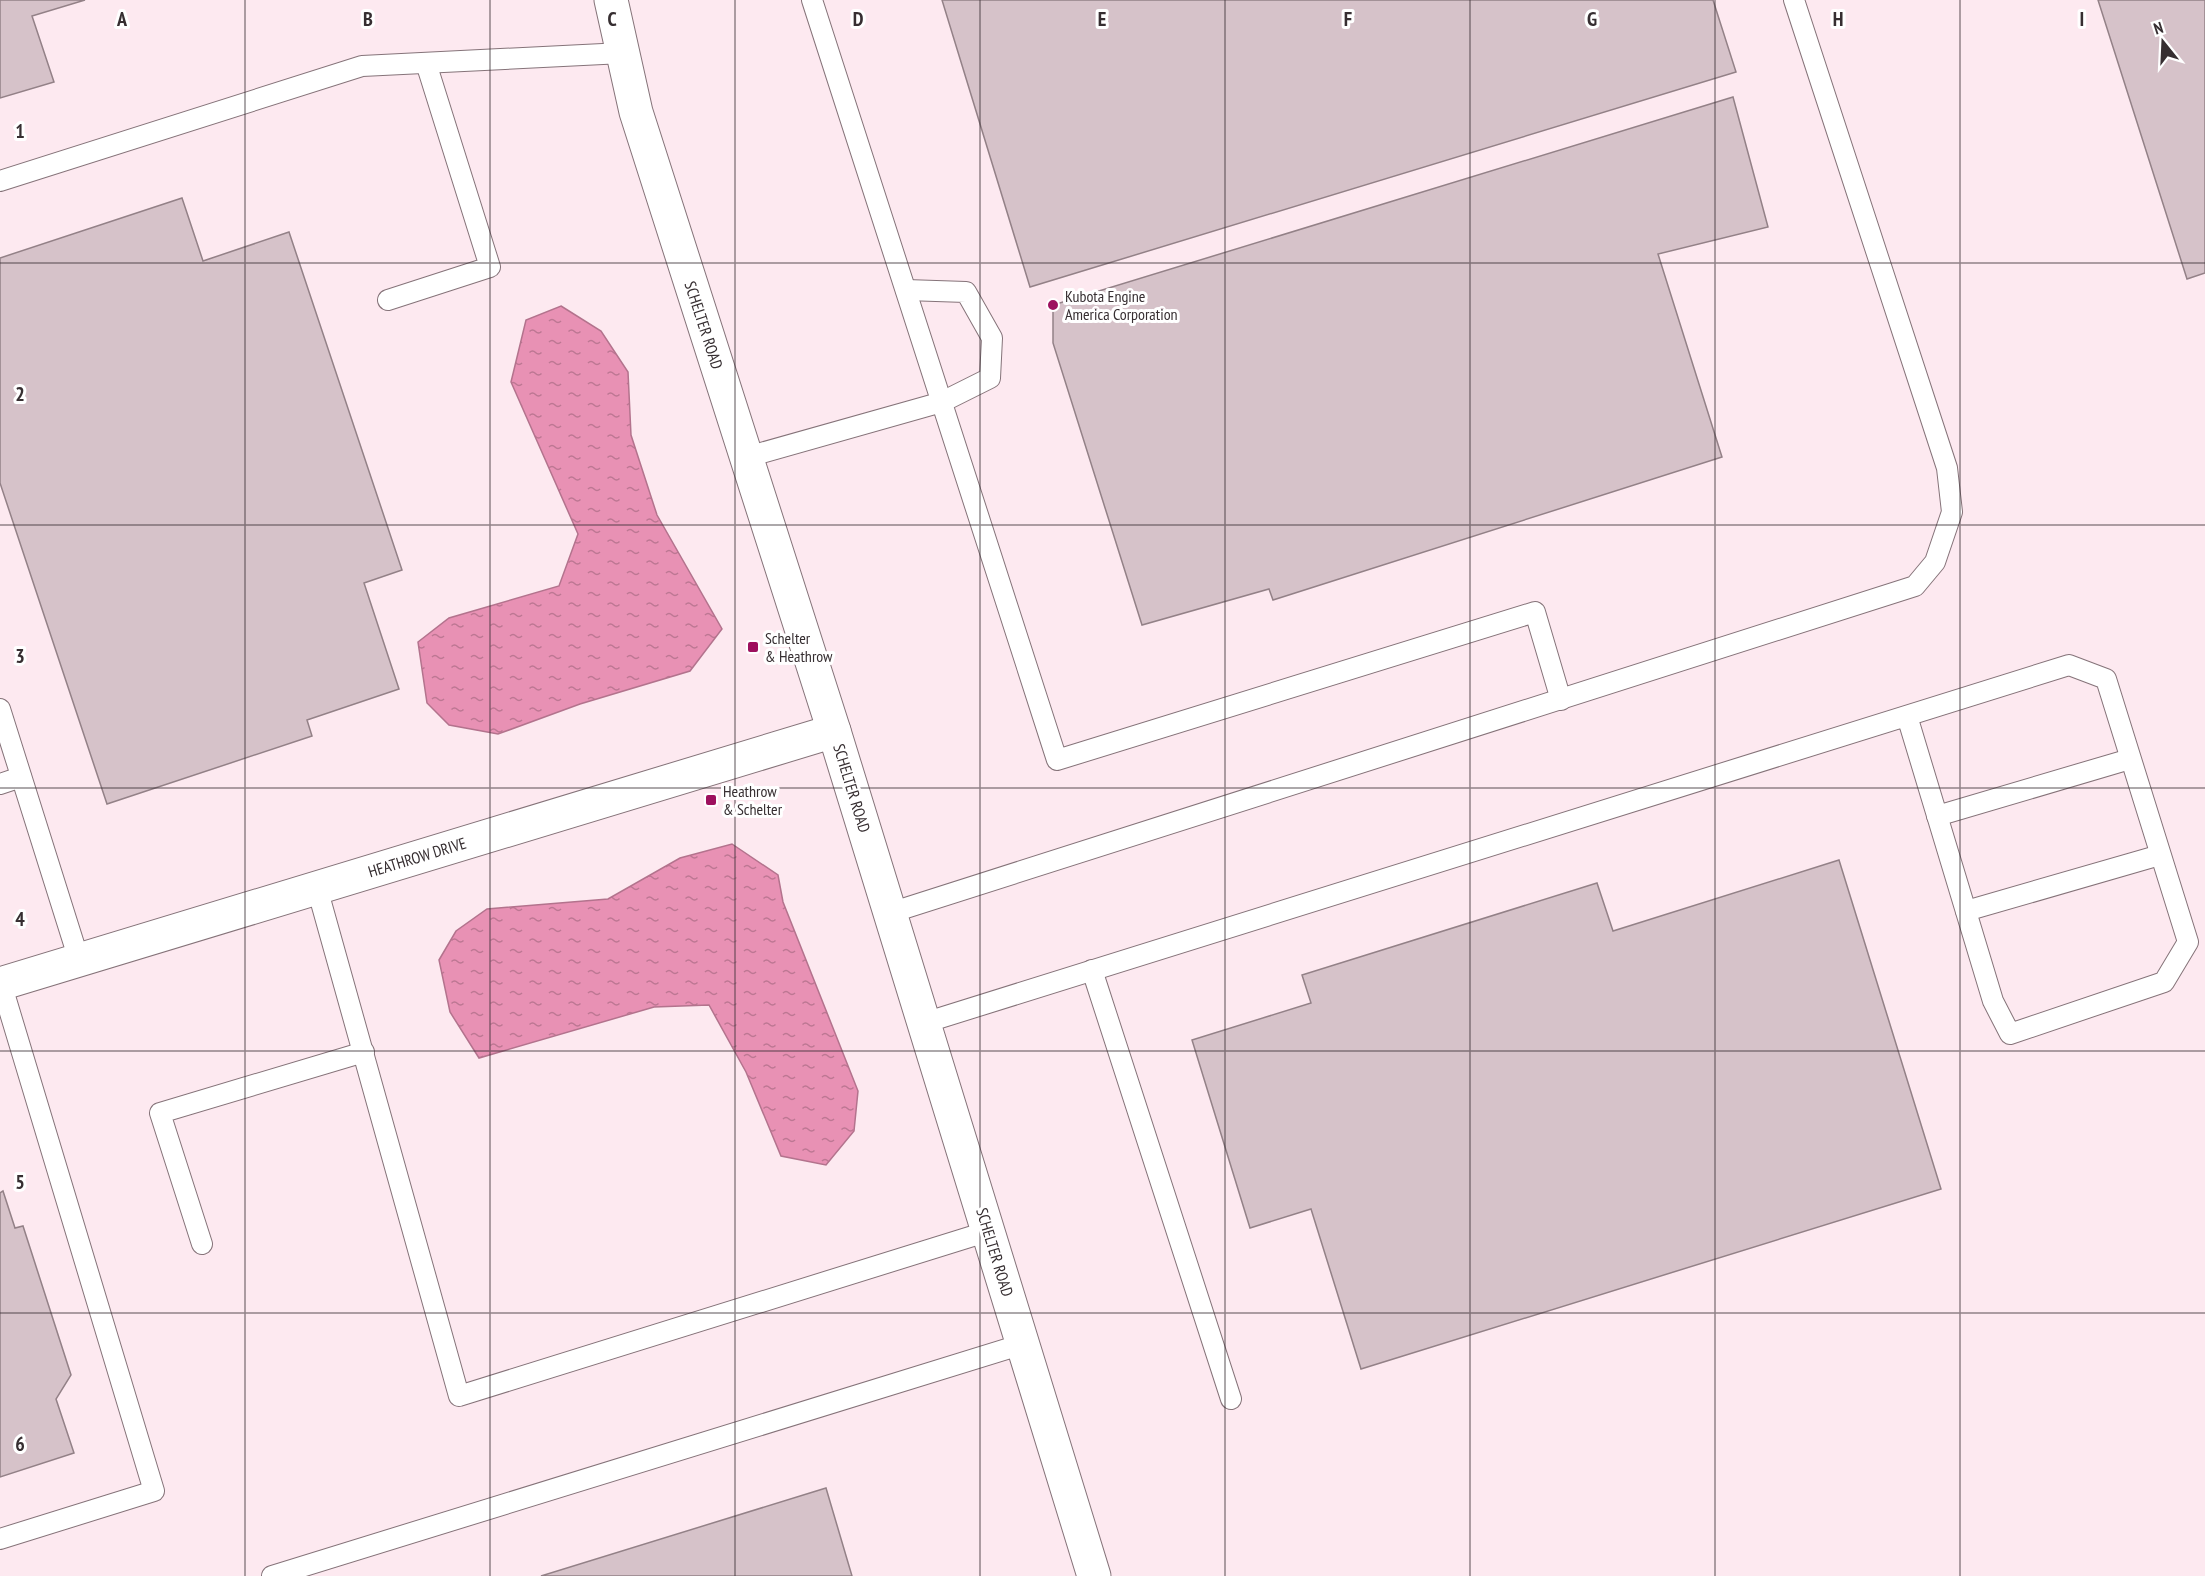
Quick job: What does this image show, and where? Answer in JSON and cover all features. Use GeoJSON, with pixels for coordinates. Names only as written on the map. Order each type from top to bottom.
{"type":"FeatureCollection","features":[{"type":"Feature","properties":{"kind":"street","name":"SCHELTER ROAD"},"geometry":{"type":"LineString","coordinates":[[612,0],[636,112],[834,731],[1094,1576]]}},
{"type":"Feature","properties":{"kind":"street","name":"HEATHROW DRIVE"},"geometry":{"type":"LineString","coordinates":[[1,984],[834,731]]}},
{"type":"Feature","properties":{"kind":"lane"},"geometry":{"type":"LineString","coordinates":[[812,0],[1057,760],[1535,612],[1561,700]]}},
{"type":"Feature","properties":{"kind":"lane"},"geometry":{"type":"LineString","coordinates":[[890,913],[1915,586],[1935,562],[1952,512],[1947,468],[1794,0]]}},
{"type":"Feature","properties":{"kind":"lane"},"geometry":{"type":"LineString","coordinates":[[0,181],[362,66],[623,53]]}},
{"type":"Feature","properties":{"kind":"lane"},"geometry":{"type":"LineString","coordinates":[[388,300],[490,267],[426,63]]}},
{"type":"Feature","properties":{"kind":"lane"},"geometry":{"type":"LineString","coordinates":[[747,457],[942,402],[990,378],[992,338],[966,292],[906,290]]}},
{"type":"Feature","properties":{"kind":"lane"},"geometry":{"type":"LineString","coordinates":[[924,1023],[2069,665],[2106,679],[2188,942],[2164,982],[2010,1034],[1994,1001],[1907,716]]}},
{"type":"Feature","properties":{"kind":"lane"},"geometry":{"type":"LineString","coordinates":[[0,709],[79,960]]}},
{"type":"Feature","properties":{"kind":"lane"},"geometry":{"type":"LineString","coordinates":[[1937,816],[2130,759]]}},
{"type":"Feature","properties":{"kind":"lane"},"geometry":{"type":"LineString","coordinates":[[0,784],[21,777]]}},
{"type":"Feature","properties":{"kind":"lane"},"geometry":{"type":"LineString","coordinates":[[1966,911],[2160,855]]}},
{"type":"Feature","properties":{"kind":"lane"},"geometry":{"type":"LineString","coordinates":[[317,888],[459,1396],[988,1231]]}},
{"type":"Feature","properties":{"kind":"lane"},"geometry":{"type":"LineString","coordinates":[[1092,970],[1231,1399]]}},
{"type":"Feature","properties":{"kind":"lane"},"geometry":{"type":"LineString","coordinates":[[0,1539],[154,1491],[1,984]]}},
{"type":"Feature","properties":{"kind":"lane"},"geometry":{"type":"LineString","coordinates":[[202,1244],[160,1113],[364,1052]]}},
{"type":"Feature","properties":{"kind":"lane"},"geometry":{"type":"LineString","coordinates":[[272,1576],[1023,1344]]}},
{"type":"Feature","properties":{"kind":"water"},"geometry":{"type":"Polygon","coordinates":[[[561,306],[601,331],[628,372],[631,435],[657,515],[722,629],[690,671],[580,704],[498,734],[449,725],[427,703],[418,642],[449,618],[559,586],[578,534],[511,382],[526,320],[561,306]]]}},
{"type":"Feature","properties":{"kind":"water"},"geometry":{"type":"Polygon","coordinates":[[[732,844],[778,875],[783,902],[858,1091],[854,1131],[826,1165],[781,1156],[746,1072],[709,1005],[654,1007],[479,1058],[450,1012],[439,960],[456,931],[487,909],[608,899],[680,858],[732,844]]]}},
{"type":"Feature","properties":{"kind":"building"},"geometry":{"type":"Polygon","coordinates":[[[0,0],[85,0],[32,16],[54,82],[0,98],[0,0]]]}},
{"type":"Feature","properties":{"kind":"building"},"geometry":{"type":"Polygon","coordinates":[[[942,0],[1713,0],[1736,72],[1030,287],[942,0]]]}},
{"type":"Feature","properties":{"kind":"building"},"geometry":{"type":"Polygon","coordinates":[[[2098,0],[2205,0],[2205,273],[2187,279],[2098,0]]]}},
{"type":"Feature","properties":{"kind":"building"},"geometry":{"type":"Polygon","coordinates":[[[1733,97],[1768,227],[1658,254],[1722,457],[1273,600],[1269,589],[1142,625],[1053,343],[1053,305],[1733,97]]]}},
{"type":"Feature","properties":{"kind":"building"},"geometry":{"type":"Polygon","coordinates":[[[182,198],[203,261],[289,232],[402,570],[364,583],[399,689],[307,720],[312,736],[107,804],[0,483],[0,258],[182,198]]]}},
{"type":"Feature","properties":{"kind":"building"},"geometry":{"type":"Polygon","coordinates":[[[1839,860],[1941,1189],[1361,1369],[1311,1209],[1250,1228],[1192,1040],[1311,1003],[1302,975],[1597,883],[1613,931],[1839,860]]]}},
{"type":"Feature","properties":{"kind":"building"},"geometry":{"type":"Polygon","coordinates":[[[3,1191],[15,1228],[23,1226],[71,1375],[56,1399],[74,1453],[0,1477],[0,1193],[3,1191]]]}},
{"type":"Feature","properties":{"kind":"building"},"geometry":{"type":"Polygon","coordinates":[[[826,1488],[852,1576],[541,1576],[826,1488]]]}},
{"type":"Feature","properties":{"kind":"place","name":"Kubota Engine America Corporation"},"geometry":{"type":"Point","coordinates":[1053,305]}},
{"type":"Feature","properties":{"kind":"place","name":"Schelter & Heathrow"},"geometry":{"type":"Point","coordinates":[753,647]}},
{"type":"Feature","properties":{"kind":"place","name":"Heathrow & Schelter"},"geometry":{"type":"Point","coordinates":[711,800]}}]}
